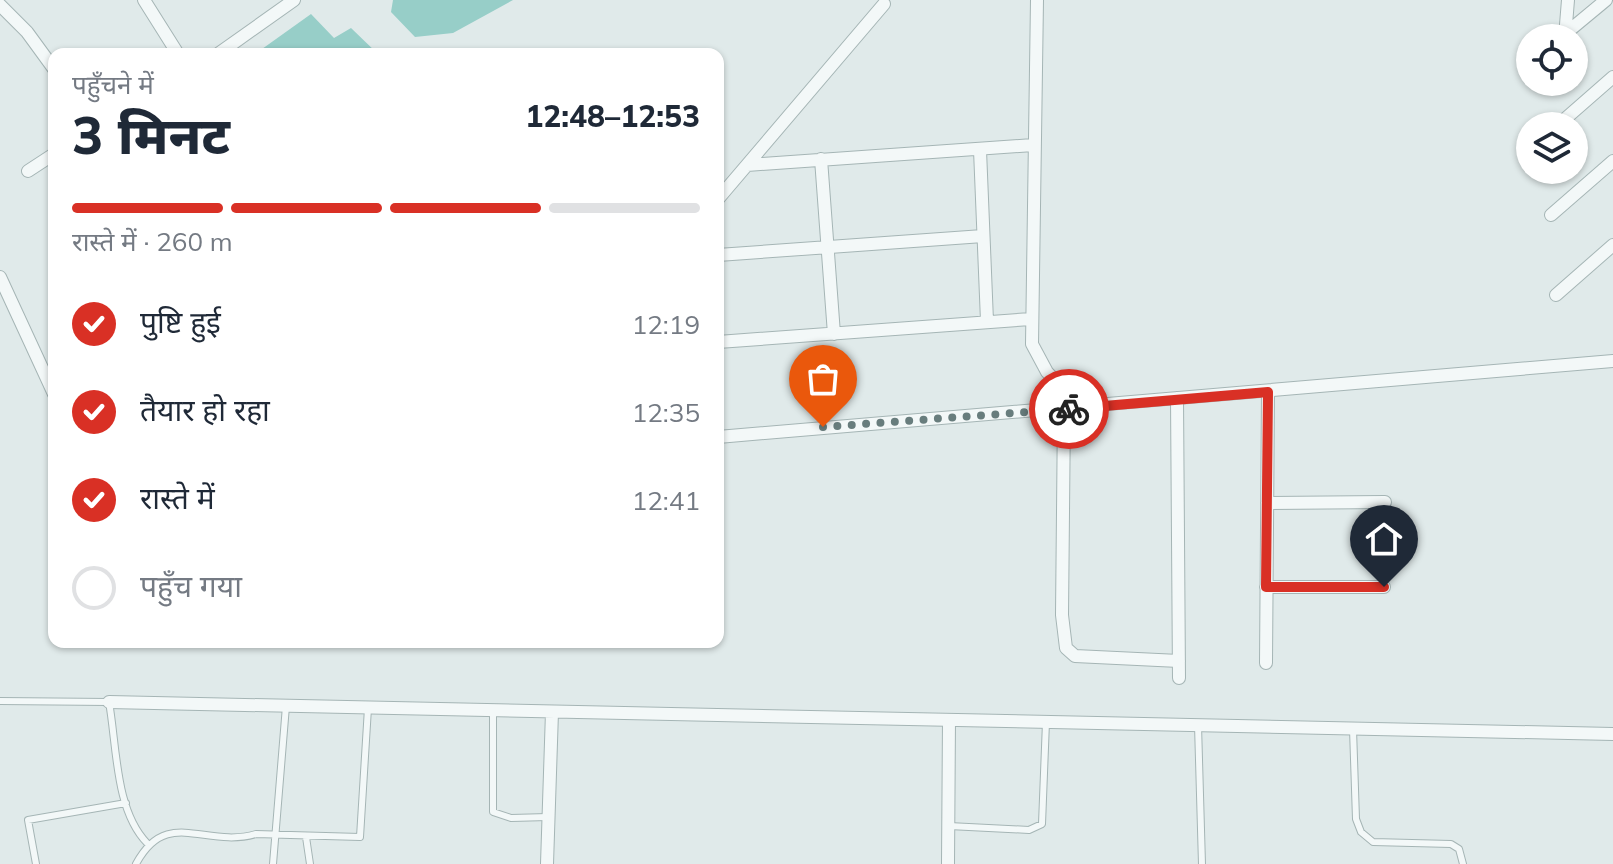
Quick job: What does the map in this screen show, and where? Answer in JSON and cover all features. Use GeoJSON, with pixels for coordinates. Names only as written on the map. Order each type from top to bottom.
{"type":"FeatureCollection","features":[{"type":"Feature","properties":{"kind":"street"},"geometry":{"type":"LineString","coordinates":[[144,0],[174,48]]}},
{"type":"Feature","properties":{"kind":"street"},"geometry":{"type":"LineString","coordinates":[[226,48],[294,0]]}},
{"type":"Feature","properties":{"kind":"street"},"geometry":{"type":"LineString","coordinates":[[1037,0],[1032,344],[1038,357],[1081,408]]}},
{"type":"Feature","properties":{"kind":"street"},"geometry":{"type":"LineString","coordinates":[[1566,24],[1568,0]]}},
{"type":"Feature","properties":{"kind":"street"},"geometry":{"type":"LineString","coordinates":[[1579,24],[1606,0]]}},
{"type":"Feature","properties":{"kind":"street"},"geometry":{"type":"LineString","coordinates":[[724,192],[884,1]]}},
{"type":"Feature","properties":{"kind":"street"},"geometry":{"type":"LineString","coordinates":[[0,5],[27,32],[48,61]]}},
{"type":"Feature","properties":{"kind":"street"},"geometry":{"type":"LineString","coordinates":[[1573,112],[1613,77]]}},
{"type":"Feature","properties":{"kind":"street"},"geometry":{"type":"LineString","coordinates":[[747,165],[1033,145]]}},
{"type":"Feature","properties":{"kind":"street"},"geometry":{"type":"LineString","coordinates":[[980,150],[987,321]]}},
{"type":"Feature","properties":{"kind":"street"},"geometry":{"type":"LineString","coordinates":[[28,171],[48,158]]}},
{"type":"Feature","properties":{"kind":"street"},"geometry":{"type":"LineString","coordinates":[[821,159],[834,334]]}},
{"type":"Feature","properties":{"kind":"street"},"geometry":{"type":"LineString","coordinates":[[1551,215],[1613,161]]}},
{"type":"Feature","properties":{"kind":"street"},"geometry":{"type":"LineString","coordinates":[[724,254],[983,236]]}},
{"type":"Feature","properties":{"kind":"street"},"geometry":{"type":"LineString","coordinates":[[1556,295],[1613,245]]}},
{"type":"Feature","properties":{"kind":"street"},"geometry":{"type":"LineString","coordinates":[[0,277],[48,381]]}},
{"type":"Feature","properties":{"kind":"street"},"geometry":{"type":"LineString","coordinates":[[724,342],[1031,319]]}},
{"type":"Feature","properties":{"kind":"street"},"geometry":{"type":"LineString","coordinates":[[724,437],[1613,361]]}},
{"type":"Feature","properties":{"kind":"street"},"geometry":{"type":"LineString","coordinates":[[1266,663],[1268,392]]}},
{"type":"Feature","properties":{"kind":"street"},"geometry":{"type":"LineString","coordinates":[[1177,398],[1179,678]]}},
{"type":"Feature","properties":{"kind":"street"},"geometry":{"type":"LineString","coordinates":[[1064,409],[1062,615],[1066,648],[1075,656],[1179,661]]}},
{"type":"Feature","properties":{"kind":"street"},"geometry":{"type":"LineString","coordinates":[[1267,503],[1385,502]]}},
{"type":"Feature","properties":{"kind":"street"},"geometry":{"type":"LineString","coordinates":[[1266,587],[1384,587]]}},
{"type":"Feature","properties":{"kind":"street"},"geometry":{"type":"LineString","coordinates":[[109,702],[1613,734]]}},
{"type":"Feature","properties":{"kind":"street"},"geometry":{"type":"LineString","coordinates":[[547,864],[552,712]]}},
{"type":"Feature","properties":{"kind":"street"},"geometry":{"type":"LineString","coordinates":[[948,864],[949,720]]}},
{"type":"Feature","properties":{"kind":"lane"},"geometry":{"type":"LineString","coordinates":[[0,701],[109,702],[126,803],[133,828],[147,843]]}},
{"type":"Feature","properties":{"kind":"lane"},"geometry":{"type":"LineString","coordinates":[[273,864],[286,706]]}},
{"type":"Feature","properties":{"kind":"lane"},"geometry":{"type":"LineString","coordinates":[[136,864],[147,843],[169,833],[241,838],[256,834],[276,837],[360,837],[368,708]]}},
{"type":"Feature","properties":{"kind":"lane"},"geometry":{"type":"LineString","coordinates":[[493,710],[493,812],[511,818],[548,817]]}},
{"type":"Feature","properties":{"kind":"lane"},"geometry":{"type":"LineString","coordinates":[[946,826],[1029,830],[1038,827],[1044,818],[1046,722]]}},
{"type":"Feature","properties":{"kind":"lane"},"geometry":{"type":"LineString","coordinates":[[1198,725],[1202,864]]}},
{"type":"Feature","properties":{"kind":"lane"},"geometry":{"type":"LineString","coordinates":[[1353,729],[1356,819],[1361,832],[1373,842],[1451,844],[1459,849],[1463,864]]}},
{"type":"Feature","properties":{"kind":"lane"},"geometry":{"type":"LineString","coordinates":[[36,864],[28,820],[126,803]]}},
{"type":"Feature","properties":{"kind":"lane"},"geometry":{"type":"LineString","coordinates":[[306,837],[310,864]]}},
{"type":"Feature","properties":{"kind":"water"},"geometry":{"type":"Polygon","coordinates":[[[393,0],[513,0],[453,33],[415,37],[391,12],[393,0]]]}},
{"type":"Feature","properties":{"kind":"water"},"geometry":{"type":"Polygon","coordinates":[[[311,14],[334,38],[351,28],[372,48],[263,48],[311,14]]]}},
{"type":"Feature","properties":{"kind":"way so far"},"geometry":{"type":"LineString","coordinates":[[823,427],[1069,409]]}},
{"type":"Feature","properties":{"kind":"route"},"geometry":{"type":"LineString","coordinates":[[1069,409],[1268,392],[1266,587],[1384,587]]}}]}
